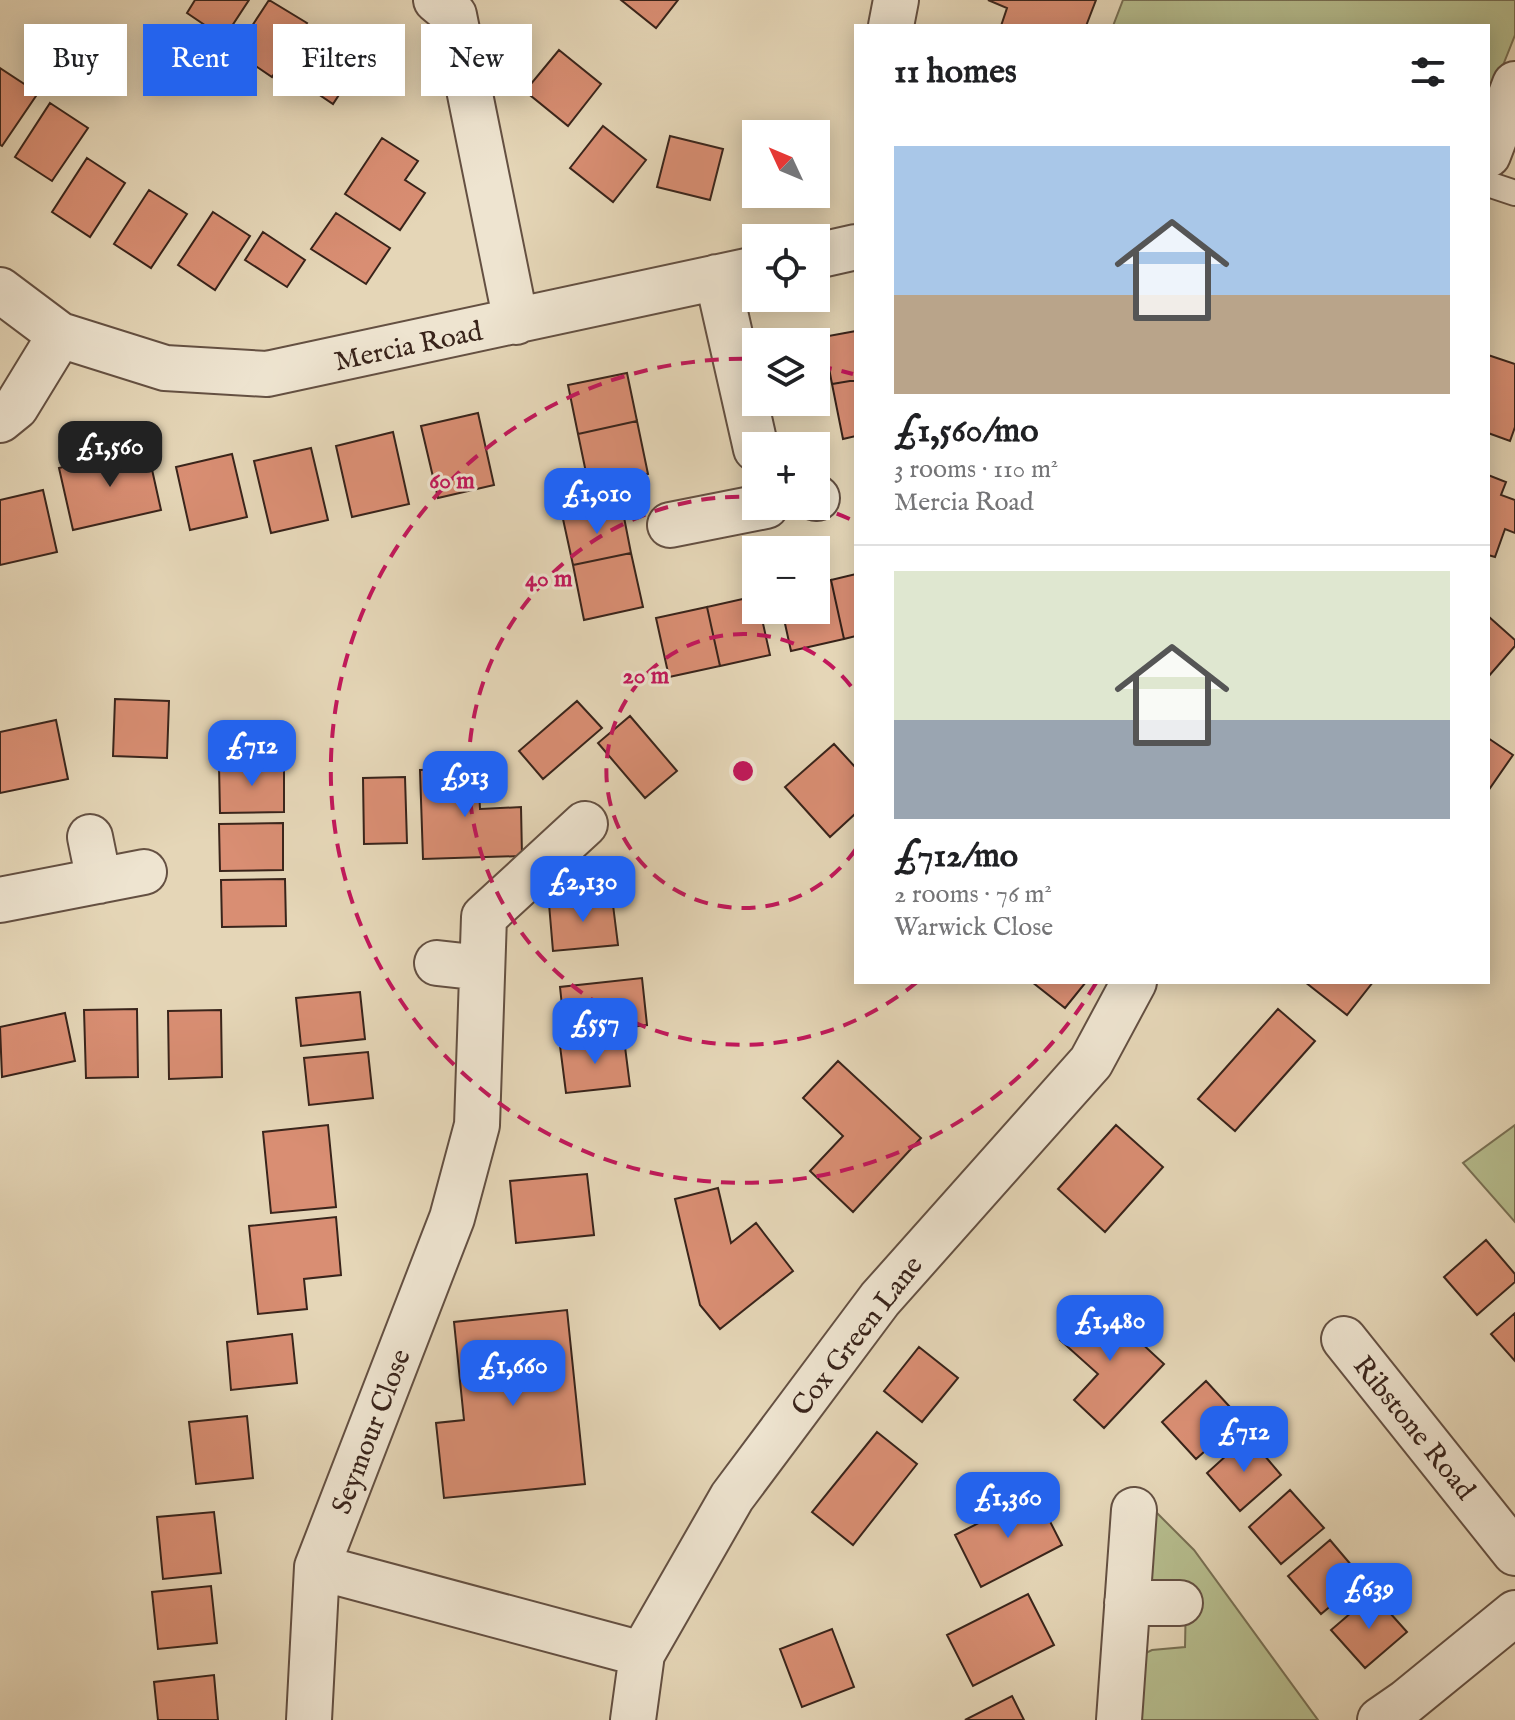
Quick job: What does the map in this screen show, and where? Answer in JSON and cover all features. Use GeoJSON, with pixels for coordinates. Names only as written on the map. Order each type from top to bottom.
{"type":"FeatureCollection","features":[{"type":"Feature","properties":{"kind":"street"},"geometry":{"type":"LineString","coordinates":[[891,24],[896,0]]}},
{"type":"Feature","properties":{"kind":"street"},"geometry":{"type":"LineString","coordinates":[[457,5],[516,322]]}},
{"type":"Feature","properties":{"kind":"street"},"geometry":{"type":"LineString","coordinates":[[1490,150],[1515,84]]}},
{"type":"Feature","properties":{"kind":"street"},"geometry":{"type":"LineString","coordinates":[[830,253],[854,247]]}},
{"type":"Feature","properties":{"kind":"street"},"geometry":{"type":"LineString","coordinates":[[736,273],[754,432]]}},
{"type":"Feature","properties":{"kind":"street","name":"Mercia Road"},"geometry":{"type":"LineString","coordinates":[[0,290],[60,335],[165,368],[267,374],[736,273]]}},
{"type":"Feature","properties":{"kind":"street"},"geometry":{"type":"LineString","coordinates":[[0,420],[16,407],[60,335]]}},
{"type":"Feature","properties":{"kind":"street"},"geometry":{"type":"LineString","coordinates":[[670,525],[742,511]]}},
{"type":"Feature","properties":{"kind":"street","name":"Seymour Close"},"geometry":{"type":"LineString","coordinates":[[309,1720],[317,1567],[452,1218],[477,1125],[484,917],[585,824]]}},
{"type":"Feature","properties":{"kind":"street"},"geometry":{"type":"LineString","coordinates":[[90,837],[99,881]]}},
{"type":"Feature","properties":{"kind":"street"},"geometry":{"type":"LineString","coordinates":[[0,900],[144,872]]}},
{"type":"Feature","properties":{"kind":"street"},"geometry":{"type":"LineString","coordinates":[[437,963],[482,968]]}},
{"type":"Feature","properties":{"kind":"street","name":"Cox Green Lane"},"geometry":{"type":"LineString","coordinates":[[633,1720],[642,1654],[732,1497],[880,1299],[1091,1062],[1133,984]]}},
{"type":"Feature","properties":{"kind":"street","name":"Ribstone Road"},"geometry":{"type":"LineString","coordinates":[[1344,1339],[1515,1553]]}},
{"type":"Feature","properties":{"kind":"street"},"geometry":{"type":"LineString","coordinates":[[1119,1720],[1134,1510]]}},
{"type":"Feature","properties":{"kind":"street"},"geometry":{"type":"LineString","coordinates":[[317,1567],[642,1654]]}},
{"type":"Feature","properties":{"kind":"street"},"geometry":{"type":"LineString","coordinates":[[1127,1603],[1180,1603]]}},
{"type":"Feature","properties":{"kind":"street"},"geometry":{"type":"LineString","coordinates":[[1403,1714],[1515,1613]]}},
{"type":"Feature","properties":{"kind":"lane"},"geometry":{"type":"LineString","coordinates":[[1490,185],[1515,193]]}},
{"type":"Feature","properties":{"kind":"green space"},"geometry":{"type":"Polygon","coordinates":[[[1123,0],[1515,0],[1515,35],[1490,98],[1490,24],[1114,24],[1123,0]]]}},
{"type":"Feature","properties":{"kind":"green space"},"geometry":{"type":"Polygon","coordinates":[[[1515,1125],[1515,1222],[1463,1163],[1515,1125]]]}},
{"type":"Feature","properties":{"kind":"green space"},"geometry":{"type":"Polygon","coordinates":[[[1155,1511],[1194,1550],[1318,1720],[1130,1720],[1131,1660],[1152,1650],[1185,1647],[1186,1597],[1151,1584],[1139,1558],[1155,1511]]]}},
{"type":"Feature","properties":{"kind":"building"},"geometry":{"type":"Polygon","coordinates":[[[195,0],[249,0],[233,24],[203,24],[187,13],[195,0]]]}},
{"type":"Feature","properties":{"kind":"building"},"geometry":{"type":"Polygon","coordinates":[[[269,0],[307,23],[273,24],[272,77],[257,67],[257,24],[253,24],[269,0]]]}},
{"type":"Feature","properties":{"kind":"building"},"geometry":{"type":"Polygon","coordinates":[[[621,0],[678,0],[656,28],[621,0]]]}},
{"type":"Feature","properties":{"kind":"building"},"geometry":{"type":"Polygon","coordinates":[[[988,0],[1096,0],[1087,24],[1002,24],[1007,8],[988,0]]]}},
{"type":"Feature","properties":{"kind":"building"},"geometry":{"type":"Polygon","coordinates":[[[559,50],[601,84],[568,126],[531,96],[532,83],[559,50]]]}},
{"type":"Feature","properties":{"kind":"building"},"geometry":{"type":"Polygon","coordinates":[[[0,68],[24,84],[24,96],[36,96],[0,145],[0,68]]]}},
{"type":"Feature","properties":{"kind":"building"},"geometry":{"type":"Polygon","coordinates":[[[321,96],[338,96],[333,104],[321,96]]]}},
{"type":"Feature","properties":{"kind":"building"},"geometry":{"type":"Polygon","coordinates":[[[50,103],[88,128],[52,181],[15,157],[50,103]]]}},
{"type":"Feature","properties":{"kind":"building"},"geometry":{"type":"Polygon","coordinates":[[[603,126],[646,160],[613,202],[570,168],[603,126]]]}},
{"type":"Feature","properties":{"kind":"building"},"geometry":{"type":"Polygon","coordinates":[[[670,136],[723,149],[710,200],[657,187],[670,136]]]}},
{"type":"Feature","properties":{"kind":"building"},"geometry":{"type":"Polygon","coordinates":[[[382,138],[418,161],[405,180],[425,193],[400,230],[345,194],[382,138]]]}},
{"type":"Feature","properties":{"kind":"building"},"geometry":{"type":"Polygon","coordinates":[[[87,158],[125,183],[90,237],[52,212],[87,158]]]}},
{"type":"Feature","properties":{"kind":"building"},"geometry":{"type":"Polygon","coordinates":[[[149,190],[187,214],[151,268],[114,244],[149,190]]]}},
{"type":"Feature","properties":{"kind":"building"},"geometry":{"type":"Polygon","coordinates":[[[213,212],[250,236],[215,290],[178,265],[213,212]]]}},
{"type":"Feature","properties":{"kind":"building"},"geometry":{"type":"Polygon","coordinates":[[[336,213],[390,248],[366,284],[311,249],[336,213]]]}},
{"type":"Feature","properties":{"kind":"building"},"geometry":{"type":"Polygon","coordinates":[[[263,232],[305,260],[287,287],[245,260],[263,232]]]}},
{"type":"Feature","properties":{"kind":"building"},"geometry":{"type":"Polygon","coordinates":[[[854,331],[854,380],[832,384],[830,336],[854,331]]]}},
{"type":"Feature","properties":{"kind":"building"},"geometry":{"type":"Polygon","coordinates":[[[1490,356],[1515,364],[1515,427],[1510,441],[1490,434],[1490,356]]]}},
{"type":"Feature","properties":{"kind":"building"},"geometry":{"type":"Polygon","coordinates":[[[627,373],[637,421],[578,434],[568,385],[627,373]]]}},
{"type":"Feature","properties":{"kind":"building"},"geometry":{"type":"Polygon","coordinates":[[[854,380],[854,436],[843,439],[832,384],[854,380]]]}},
{"type":"Feature","properties":{"kind":"building"},"geometry":{"type":"Polygon","coordinates":[[[478,413],[494,485],[438,498],[421,426],[478,413]]]}},
{"type":"Feature","properties":{"kind":"building"},"geometry":{"type":"Polygon","coordinates":[[[637,421],[648,474],[589,487],[578,434],[637,421]]]}},
{"type":"Feature","properties":{"kind":"building"},"geometry":{"type":"Polygon","coordinates":[[[393,432],[409,504],[352,517],[336,446],[393,432]]]}},
{"type":"Feature","properties":{"kind":"building"},"geometry":{"type":"Polygon","coordinates":[[[147,447],[161,510],[73,530],[59,468],[147,447]]]}},
{"type":"Feature","properties":{"kind":"building"},"geometry":{"type":"Polygon","coordinates":[[[311,448],[328,520],[271,533],[254,461],[311,448]]]}},
{"type":"Feature","properties":{"kind":"building"},"geometry":{"type":"Polygon","coordinates":[[[232,454],[247,517],[190,530],[176,467],[232,454]]]}},
{"type":"Feature","properties":{"kind":"building"},"geometry":{"type":"Polygon","coordinates":[[[1490,476],[1506,482],[1501,495],[1515,500],[1515,533],[1505,529],[1495,557],[1490,556],[1490,476]]]}},
{"type":"Feature","properties":{"kind":"building"},"geometry":{"type":"Polygon","coordinates":[[[43,490],[57,552],[0,565],[0,500],[43,490]]]}},
{"type":"Feature","properties":{"kind":"building"},"geometry":{"type":"Polygon","coordinates":[[[622,507],[631,553],[573,565],[563,519],[622,507]]]}},
{"type":"Feature","properties":{"kind":"building"},"geometry":{"type":"Polygon","coordinates":[[[631,553],[643,607],[584,620],[573,565],[631,553]]]}},
{"type":"Feature","properties":{"kind":"building"},"geometry":{"type":"Polygon","coordinates":[[[854,574],[854,636],[844,639],[831,580],[854,574]]]}},
{"type":"Feature","properties":{"kind":"building"},"geometry":{"type":"Polygon","coordinates":[[[830,580],[844,639],[791,651],[785,624],[830,624],[830,580]]]}},
{"type":"Feature","properties":{"kind":"building"},"geometry":{"type":"Polygon","coordinates":[[[742,599],[742,624],[763,624],[770,655],[720,666],[707,607],[742,599]]]}},
{"type":"Feature","properties":{"kind":"building"},"geometry":{"type":"Polygon","coordinates":[[[707,607],[720,666],[669,677],[656,618],[707,607]]]}},
{"type":"Feature","properties":{"kind":"building"},"geometry":{"type":"Polygon","coordinates":[[[1490,618],[1515,640],[1515,646],[1490,675],[1490,618]]]}},
{"type":"Feature","properties":{"kind":"building"},"geometry":{"type":"Polygon","coordinates":[[[115,699],[169,701],[167,758],[113,756],[115,699]]]}},
{"type":"Feature","properties":{"kind":"building"},"geometry":{"type":"Polygon","coordinates":[[[577,701],[602,728],[543,779],[519,751],[577,701]]]}},
{"type":"Feature","properties":{"kind":"building"},"geometry":{"type":"Polygon","coordinates":[[[630,716],[677,771],[645,798],[598,743],[630,716]]]}},
{"type":"Feature","properties":{"kind":"building"},"geometry":{"type":"Polygon","coordinates":[[[56,720],[68,779],[0,793],[0,732],[56,720]]]}},
{"type":"Feature","properties":{"kind":"building"},"geometry":{"type":"Polygon","coordinates":[[[1490,739],[1513,755],[1490,788],[1490,739]]]}},
{"type":"Feature","properties":{"kind":"building"},"geometry":{"type":"Polygon","coordinates":[[[834,744],[854,766],[854,815],[830,837],[785,787],[834,744]]]}},
{"type":"Feature","properties":{"kind":"building"},"geometry":{"type":"Polygon","coordinates":[[[284,764],[284,812],[220,813],[219,765],[284,764]]]}},
{"type":"Feature","properties":{"kind":"building"},"geometry":{"type":"Polygon","coordinates":[[[478,768],[480,809],[521,807],[522,856],[423,859],[420,770],[478,768]]]}},
{"type":"Feature","properties":{"kind":"building"},"geometry":{"type":"Polygon","coordinates":[[[405,777],[407,843],[364,844],[363,778],[405,777]]]}},
{"type":"Feature","properties":{"kind":"building"},"geometry":{"type":"Polygon","coordinates":[[[283,823],[283,870],[220,871],[219,824],[283,823]]]}},
{"type":"Feature","properties":{"kind":"building"},"geometry":{"type":"Polygon","coordinates":[[[285,879],[286,926],[222,927],[221,880],[285,879]]]}},
{"type":"Feature","properties":{"kind":"building"},"geometry":{"type":"Polygon","coordinates":[[[612,897],[618,945],[553,951],[549,904],[612,897]]]}},
{"type":"Feature","properties":{"kind":"building"},"geometry":{"type":"Polygon","coordinates":[[[642,978],[647,1025],[565,1034],[560,987],[642,978]]]}},
{"type":"Feature","properties":{"kind":"building"},"geometry":{"type":"Polygon","coordinates":[[[1035,984],[1084,984],[1065,1008],[1035,984]]]}},
{"type":"Feature","properties":{"kind":"building"},"geometry":{"type":"Polygon","coordinates":[[[1308,984],[1371,984],[1347,1015],[1308,984]]]}},
{"type":"Feature","properties":{"kind":"building"},"geometry":{"type":"Polygon","coordinates":[[[360,992],[365,1039],[301,1046],[296,998],[360,992]]]}},
{"type":"Feature","properties":{"kind":"building"},"geometry":{"type":"Polygon","coordinates":[[[137,1009],[138,1077],[86,1078],[84,1010],[137,1009]]]}},
{"type":"Feature","properties":{"kind":"building"},"geometry":{"type":"Polygon","coordinates":[[[1278,1009],[1315,1041],[1235,1131],[1198,1099],[1278,1009]]]}},
{"type":"Feature","properties":{"kind":"building"},"geometry":{"type":"Polygon","coordinates":[[[221,1010],[222,1077],[169,1079],[168,1011],[221,1010]]]}},
{"type":"Feature","properties":{"kind":"building"},"geometry":{"type":"Polygon","coordinates":[[[65,1013],[75,1061],[2,1077],[0,1027],[65,1013]]]}},
{"type":"Feature","properties":{"kind":"building"},"geometry":{"type":"Polygon","coordinates":[[[624,1039],[630,1086],[566,1093],[560,1046],[624,1039]]]}},
{"type":"Feature","properties":{"kind":"building"},"geometry":{"type":"Polygon","coordinates":[[[368,1052],[373,1098],[309,1105],[304,1058],[368,1052]]]}},
{"type":"Feature","properties":{"kind":"building"},"geometry":{"type":"Polygon","coordinates":[[[838,1061],[921,1138],[853,1212],[810,1171],[843,1136],[803,1098],[838,1061]]]}},
{"type":"Feature","properties":{"kind":"building"},"geometry":{"type":"Polygon","coordinates":[[[328,1125],[336,1207],[271,1213],[263,1132],[328,1125]]]}},
{"type":"Feature","properties":{"kind":"building"},"geometry":{"type":"Polygon","coordinates":[[[1116,1125],[1163,1167],[1105,1232],[1058,1189],[1116,1125]]]}},
{"type":"Feature","properties":{"kind":"building"},"geometry":{"type":"Polygon","coordinates":[[[587,1174],[594,1235],[516,1243],[510,1181],[587,1174]]]}},
{"type":"Feature","properties":{"kind":"building"},"geometry":{"type":"Polygon","coordinates":[[[718,1188],[731,1243],[756,1223],[793,1271],[720,1329],[700,1305],[675,1199],[718,1188]]]}},
{"type":"Feature","properties":{"kind":"building"},"geometry":{"type":"Polygon","coordinates":[[[336,1217],[341,1275],[304,1279],[307,1309],[258,1314],[249,1226],[336,1217]]]}},
{"type":"Feature","properties":{"kind":"building"},"geometry":{"type":"Polygon","coordinates":[[[1486,1240],[1515,1274],[1515,1282],[1477,1315],[1444,1277],[1486,1240]]]}},
{"type":"Feature","properties":{"kind":"building"},"geometry":{"type":"Polygon","coordinates":[[[1096,1301],[1164,1364],[1104,1428],[1074,1400],[1098,1374],[1060,1340],[1096,1301]]]}},
{"type":"Feature","properties":{"kind":"building"},"geometry":{"type":"Polygon","coordinates":[[[567,1310],[585,1484],[444,1498],[436,1423],[464,1420],[454,1322],[567,1310]]]}},
{"type":"Feature","properties":{"kind":"building"},"geometry":{"type":"Polygon","coordinates":[[[1515,1313],[1515,1361],[1491,1334],[1515,1313]]]}},
{"type":"Feature","properties":{"kind":"building"},"geometry":{"type":"Polygon","coordinates":[[[292,1334],[297,1383],[231,1390],[227,1342],[292,1334]]]}},
{"type":"Feature","properties":{"kind":"building"},"geometry":{"type":"Polygon","coordinates":[[[919,1347],[958,1378],[922,1422],[884,1391],[919,1347]]]}},
{"type":"Feature","properties":{"kind":"building"},"geometry":{"type":"Polygon","coordinates":[[[1206,1381],[1241,1419],[1196,1459],[1162,1422],[1206,1381]]]}},
{"type":"Feature","properties":{"kind":"building"},"geometry":{"type":"Polygon","coordinates":[[[247,1416],[253,1478],[196,1484],[189,1422],[247,1416]]]}},
{"type":"Feature","properties":{"kind":"building"},"geometry":{"type":"Polygon","coordinates":[[[877,1432],[917,1464],[853,1545],[812,1512],[877,1432]]]}},
{"type":"Feature","properties":{"kind":"building"},"geometry":{"type":"Polygon","coordinates":[[[1248,1436],[1281,1475],[1240,1511],[1207,1473],[1248,1436]]]}},
{"type":"Feature","properties":{"kind":"building"},"geometry":{"type":"Polygon","coordinates":[[[1290,1490],[1324,1528],[1281,1564],[1249,1527],[1290,1490]]]}},
{"type":"Feature","properties":{"kind":"building"},"geometry":{"type":"Polygon","coordinates":[[[1036,1494],[1062,1545],[981,1587],[955,1535],[1036,1494]]]}},
{"type":"Feature","properties":{"kind":"building"},"geometry":{"type":"Polygon","coordinates":[[[214,1512],[221,1573],[163,1579],[157,1517],[214,1512]]]}},
{"type":"Feature","properties":{"kind":"building"},"geometry":{"type":"Polygon","coordinates":[[[1330,1540],[1363,1579],[1321,1614],[1288,1576],[1330,1540]]]}},
{"type":"Feature","properties":{"kind":"building"},"geometry":{"type":"Polygon","coordinates":[[[211,1586],[217,1643],[158,1649],[152,1592],[211,1586]]]}},
{"type":"Feature","properties":{"kind":"building"},"geometry":{"type":"Polygon","coordinates":[[[1028,1594],[1054,1645],[973,1686],[947,1635],[1028,1594]]]}},
{"type":"Feature","properties":{"kind":"building"},"geometry":{"type":"Polygon","coordinates":[[[1373,1594],[1407,1632],[1365,1668],[1331,1630],[1373,1594]]]}},
{"type":"Feature","properties":{"kind":"building"},"geometry":{"type":"Polygon","coordinates":[[[832,1629],[854,1687],[802,1707],[780,1649],[832,1629]]]}},
{"type":"Feature","properties":{"kind":"building"},"geometry":{"type":"Polygon","coordinates":[[[214,1675],[218,1720],[158,1720],[154,1682],[214,1675]]]}},
{"type":"Feature","properties":{"kind":"building"},"geometry":{"type":"Polygon","coordinates":[[[1012,1696],[1024,1720],[965,1720],[1012,1696]]]}}]}
